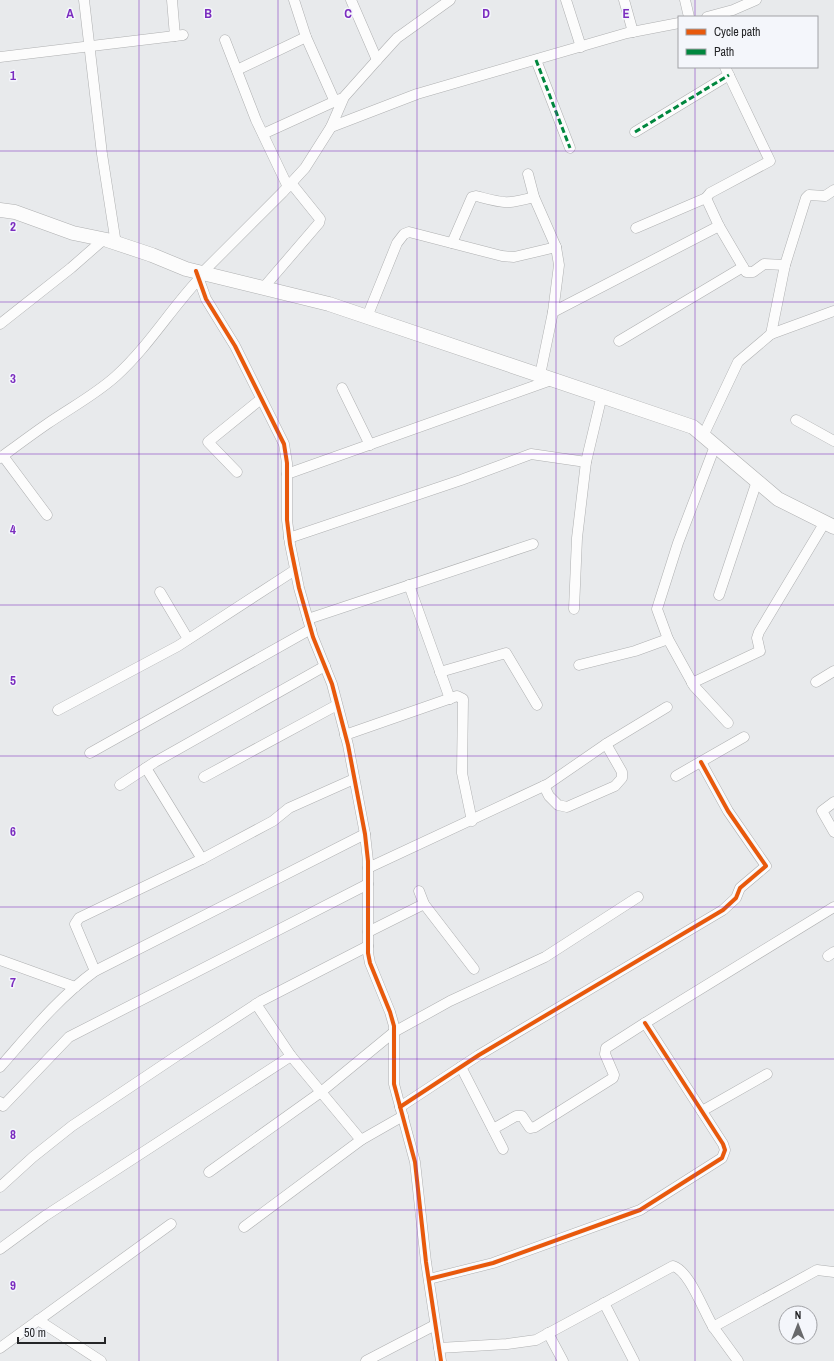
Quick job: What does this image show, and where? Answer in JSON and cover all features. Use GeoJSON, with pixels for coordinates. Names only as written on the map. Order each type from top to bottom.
{"type":"FeatureCollection","features":[{"type":"Feature","properties":{"kind":"main road"},"geometry":{"type":"LineString","coordinates":[[0,210],[15,212],[73,233],[103,240],[152,255],[200,274],[264,287],[329,304],[693,427],[778,499],[829,524]]}},
{"type":"Feature","properties":{"kind":"street"},"geometry":{"type":"LineString","coordinates":[[84,0],[102,154],[116,244]]}},
{"type":"Feature","properties":{"kind":"street"},"geometry":{"type":"LineString","coordinates":[[0,56],[179,35],[172,0]]}},
{"type":"Feature","properties":{"kind":"street"},"geometry":{"type":"LineString","coordinates":[[47,515],[1,457],[46,424],[102,389],[116,376],[145,346],[200,274],[290,185],[305,168],[331,127],[339,100],[306,37],[294,0]]}},
{"type":"Feature","properties":{"kind":"street"},"geometry":{"type":"LineString","coordinates":[[351,0],[377,60]]}},
{"type":"Feature","properties":{"kind":"street"},"geometry":{"type":"LineString","coordinates":[[263,134],[339,100],[397,38],[450,0]]}},
{"type":"Feature","properties":{"kind":"street"},"geometry":{"type":"LineString","coordinates":[[566,0],[581,47]]}},
{"type":"Feature","properties":{"kind":"street"},"geometry":{"type":"LineString","coordinates":[[624,0],[633,32]]}},
{"type":"Feature","properties":{"kind":"street"},"geometry":{"type":"LineString","coordinates":[[685,0],[689,16]]}},
{"type":"Feature","properties":{"kind":"street"},"geometry":{"type":"LineString","coordinates":[[711,16],[733,10],[756,0]]}},
{"type":"Feature","properties":{"kind":"street"},"geometry":{"type":"LineString","coordinates":[[331,127],[417,94],[633,32],[678,23]]}},
{"type":"Feature","properties":{"kind":"street"},"geometry":{"type":"LineString","coordinates":[[237,70],[306,37]]}},
{"type":"Feature","properties":{"kind":"street"},"geometry":{"type":"LineString","coordinates":[[225,40],[263,134],[290,185],[320,219],[319,223],[264,287]]}},
{"type":"Feature","properties":{"kind":"street"},"geometry":{"type":"LineString","coordinates":[[536,60],[570,148]]}},
{"type":"Feature","properties":{"kind":"street"},"geometry":{"type":"LineString","coordinates":[[635,132],[727,71],[770,161],[710,192],[706,198],[636,228]]}},
{"type":"Feature","properties":{"kind":"street"},"geometry":{"type":"LineString","coordinates":[[528,174],[534,197],[556,247],[559,265],[553,312],[540,375]]}},
{"type":"Feature","properties":{"kind":"street"},"geometry":{"type":"LineString","coordinates":[[770,334],[785,265],[806,198],[809,195],[825,196],[834,190]]}},
{"type":"Feature","properties":{"kind":"street"},"geometry":{"type":"LineString","coordinates":[[452,243],[472,197],[476,196],[503,203],[514,203],[534,197]]}},
{"type":"Feature","properties":{"kind":"street"},"geometry":{"type":"LineString","coordinates":[[706,198],[719,226],[746,272],[753,272],[764,264],[785,265]]}},
{"type":"Feature","properties":{"kind":"street"},"geometry":{"type":"LineString","coordinates":[[553,312],[719,226]]}},
{"type":"Feature","properties":{"kind":"street"},"geometry":{"type":"LineString","coordinates":[[367,316],[397,243],[404,234],[409,232],[502,256],[514,257],[556,247]]}},
{"type":"Feature","properties":{"kind":"street"},"geometry":{"type":"LineString","coordinates":[[0,324],[71,268],[103,240]]}},
{"type":"Feature","properties":{"kind":"street"},"geometry":{"type":"LineString","coordinates":[[619,341],[743,267]]}},
{"type":"Feature","properties":{"kind":"street"},"geometry":{"type":"LineString","coordinates":[[200,274],[206,299],[235,346],[284,444],[287,474],[289,538],[295,570],[311,629],[332,684],[345,735],[365,834],[368,868],[368,946],[370,963],[390,1012],[394,1032],[394,1084],[415,1162],[438,1348],[441,1361]]}},
{"type":"Feature","properties":{"kind":"street"},"geometry":{"type":"LineString","coordinates":[[703,436],[738,362],[770,334],[834,311]]}},
{"type":"Feature","properties":{"kind":"street"},"geometry":{"type":"LineString","coordinates":[[287,474],[554,380]]}},
{"type":"Feature","properties":{"kind":"street"},"geometry":{"type":"LineString","coordinates":[[342,388],[370,445]]}},
{"type":"Feature","properties":{"kind":"street"},"geometry":{"type":"LineString","coordinates":[[574,609],[577,538],[586,462],[602,395]]}},
{"type":"Feature","properties":{"kind":"street"},"geometry":{"type":"LineString","coordinates":[[237,472],[208,442],[261,399]]}},
{"type":"Feature","properties":{"kind":"street"},"geometry":{"type":"LineString","coordinates":[[796,420],[834,440]]}},
{"type":"Feature","properties":{"kind":"street"},"geometry":{"type":"LineString","coordinates":[[715,446],[678,543],[657,609],[668,639],[692,683],[728,723]]}},
{"type":"Feature","properties":{"kind":"street"},"geometry":{"type":"LineString","coordinates":[[289,538],[460,480],[531,454],[586,462]]}},
{"type":"Feature","properties":{"kind":"street"},"geometry":{"type":"LineString","coordinates":[[719,595],[757,481]]}},
{"type":"Feature","properties":{"kind":"street"},"geometry":{"type":"LineString","coordinates":[[692,683],[760,651],[757,638],[759,632],[829,524]]}},
{"type":"Feature","properties":{"kind":"street"},"geometry":{"type":"LineString","coordinates":[[308,619],[533,544]]}},
{"type":"Feature","properties":{"kind":"street"},"geometry":{"type":"LineString","coordinates":[[58,710],[188,639],[295,570]]}},
{"type":"Feature","properties":{"kind":"street"},"geometry":{"type":"LineString","coordinates":[[409,585],[450,699]]}},
{"type":"Feature","properties":{"kind":"street"},"geometry":{"type":"LineString","coordinates":[[160,592],[188,639]]}},
{"type":"Feature","properties":{"kind":"street"},"geometry":{"type":"LineString","coordinates":[[90,753],[311,629]]}},
{"type":"Feature","properties":{"kind":"street"},"geometry":{"type":"LineString","coordinates":[[579,665],[635,651],[668,639]]}},
{"type":"Feature","properties":{"kind":"street"},"geometry":{"type":"LineString","coordinates":[[440,672],[506,653],[537,706]]}},
{"type":"Feature","properties":{"kind":"street"},"geometry":{"type":"LineString","coordinates":[[120,785],[146,768],[325,666]]}},
{"type":"Feature","properties":{"kind":"street"},"geometry":{"type":"LineString","coordinates":[[816,682],[834,671]]}},
{"type":"Feature","properties":{"kind":"street"},"geometry":{"type":"LineString","coordinates":[[345,735],[457,696],[463,699],[462,773],[472,821]]}},
{"type":"Feature","properties":{"kind":"street"},"geometry":{"type":"LineString","coordinates":[[204,778],[337,704]]}},
{"type":"Feature","properties":{"kind":"street"},"geometry":{"type":"LineString","coordinates":[[368,868],[472,821],[544,786],[606,744],[667,707]]}},
{"type":"Feature","properties":{"kind":"street"},"geometry":{"type":"LineString","coordinates":[[676,776],[744,737]]}},
{"type":"Feature","properties":{"kind":"street"},"geometry":{"type":"LineString","coordinates":[[544,786],[549,796],[558,805],[567,807],[615,786],[622,778],[622,772],[606,744]]}},
{"type":"Feature","properties":{"kind":"street"},"geometry":{"type":"LineString","coordinates":[[244,1226],[461,1067],[723,910],[736,898],[740,888],[766,866],[728,811],[701,762]]}},
{"type":"Feature","properties":{"kind":"street"},"geometry":{"type":"LineString","coordinates":[[146,768],[202,859]]}},
{"type":"Feature","properties":{"kind":"street"},"geometry":{"type":"LineString","coordinates":[[95,971],[76,924],[78,918],[202,859],[273,821],[289,808],[354,779]]}},
{"type":"Feature","properties":{"kind":"street"},"geometry":{"type":"LineString","coordinates":[[834,802],[822,811],[834,832]]}},
{"type":"Feature","properties":{"kind":"street"},"geometry":{"type":"LineString","coordinates":[[0,1067],[42,1018],[74,987],[95,971],[365,834]]}},
{"type":"Feature","properties":{"kind":"street"},"geometry":{"type":"LineString","coordinates":[[0,1102],[4,1106],[69,1037],[368,884]]}},
{"type":"Feature","properties":{"kind":"street"},"geometry":{"type":"LineString","coordinates":[[419,891],[424,904],[474,969]]}},
{"type":"Feature","properties":{"kind":"street"},"geometry":{"type":"LineString","coordinates":[[209,1172],[321,1092],[394,1032],[450,1001],[545,957],[638,897]]}},
{"type":"Feature","properties":{"kind":"street"},"geometry":{"type":"LineString","coordinates":[[368,932],[424,904]]}},
{"type":"Feature","properties":{"kind":"street"},"geometry":{"type":"LineString","coordinates":[[493,1129],[516,1116],[522,1116],[530,1128],[535,1128],[613,1078],[614,1074],[605,1054],[606,1048],[645,1022],[834,907]]}},
{"type":"Feature","properties":{"kind":"street"},"geometry":{"type":"LineString","coordinates":[[0,1187],[33,1157],[72,1126],[256,1004],[368,946]]}},
{"type":"Feature","properties":{"kind":"street"},"geometry":{"type":"LineString","coordinates":[[0,960],[74,987]]}},
{"type":"Feature","properties":{"kind":"street"},"geometry":{"type":"LineString","coordinates":[[256,1004],[291,1056],[361,1140]]}},
{"type":"Feature","properties":{"kind":"street"},"geometry":{"type":"LineString","coordinates":[[429,1279],[493,1263],[640,1210],[722,1158],[725,1150],[723,1144],[645,1022]]}},
{"type":"Feature","properties":{"kind":"street"},"geometry":{"type":"LineString","coordinates":[[0,1248],[58,1207],[291,1056]]}},
{"type":"Feature","properties":{"kind":"street"},"geometry":{"type":"LineString","coordinates":[[461,1067],[503,1149]]}},
{"type":"Feature","properties":{"kind":"street"},"geometry":{"type":"LineString","coordinates":[[702,1111],[767,1074]]}},
{"type":"Feature","properties":{"kind":"street"},"geometry":{"type":"LineString","coordinates":[[0,1348],[171,1224]]}},
{"type":"Feature","properties":{"kind":"street"},"geometry":{"type":"LineString","coordinates":[[438,1348],[507,1344],[536,1340],[673,1266],[679,1268],[690,1283],[713,1327],[738,1361]]}},
{"type":"Feature","properties":{"kind":"street"},"geometry":{"type":"LineString","coordinates":[[713,1327],[817,1270],[834,1272]]}},
{"type":"Feature","properties":{"kind":"street"},"geometry":{"type":"LineString","coordinates":[[604,1304],[634,1361]]}},
{"type":"Feature","properties":{"kind":"street"},"geometry":{"type":"LineString","coordinates":[[38,1320],[100,1361]]}},
{"type":"Feature","properties":{"kind":"street"},"geometry":{"type":"LineString","coordinates":[[366,1361],[435,1325]]}},
{"type":"Feature","properties":{"kind":"street"},"geometry":{"type":"LineString","coordinates":[[548,1333],[563,1361]]}},
{"type":"Feature","properties":{"kind":"marked path"},"geometry":{"type":"LineString","coordinates":[[536,60],[570,148]]}},
{"type":"Feature","properties":{"kind":"marked path"},"geometry":{"type":"LineString","coordinates":[[635,132],[729,75]]}},
{"type":"Feature","properties":{"kind":"cycle path"},"geometry":{"type":"LineString","coordinates":[[196,271],[206,299],[235,346],[284,444],[287,463],[287,520],[290,544],[299,588],[313,637],[332,684],[348,745],[365,834],[368,861],[368,953],[370,963],[390,1012],[394,1026],[394,1084],[415,1162],[426,1262],[441,1361]]}},
{"type":"Feature","properties":{"kind":"cycle path"},"geometry":{"type":"LineString","coordinates":[[400,1107],[479,1055],[723,910],[736,898],[740,888],[766,866],[728,811],[701,762]]}},
{"type":"Feature","properties":{"kind":"cycle path"},"geometry":{"type":"LineString","coordinates":[[429,1279],[493,1263],[640,1210],[722,1158],[725,1150],[723,1144],[645,1023]]}}]}
